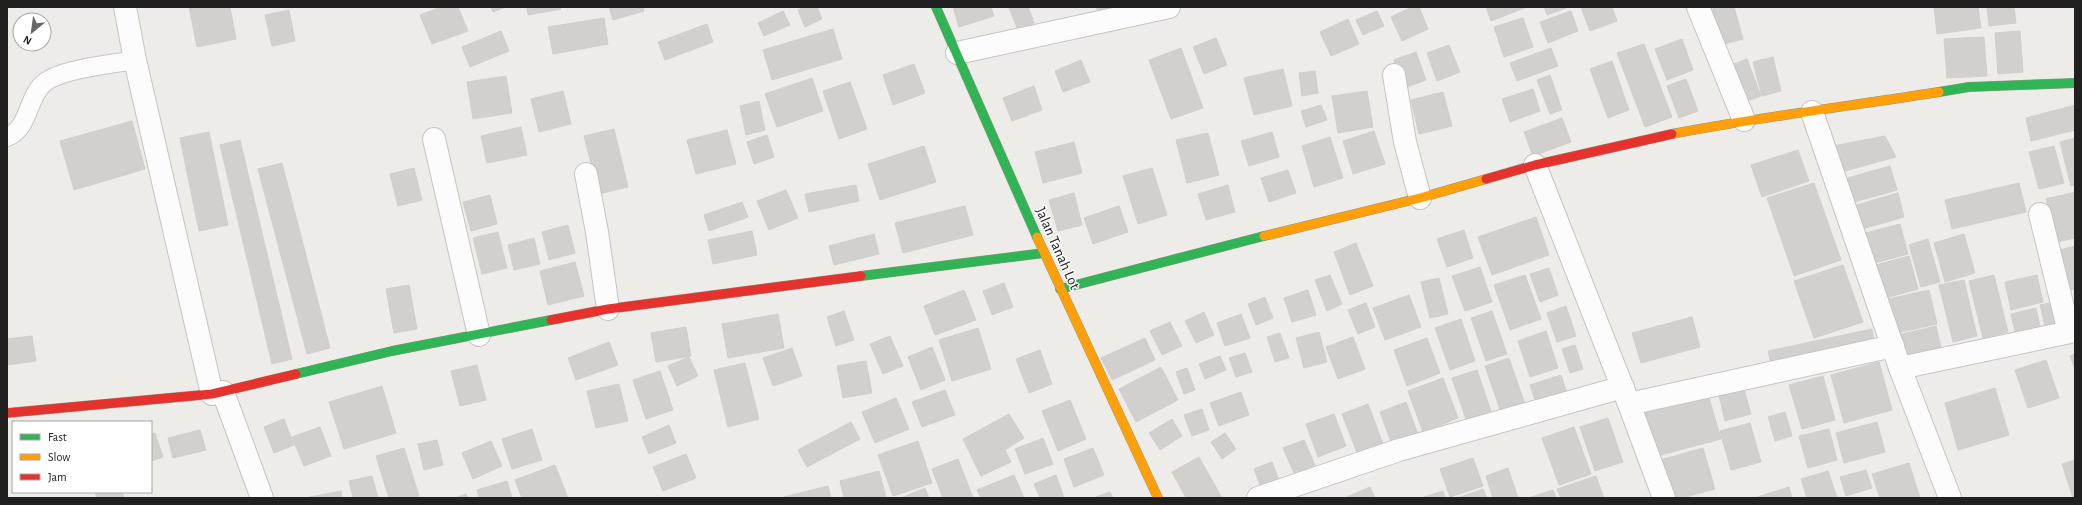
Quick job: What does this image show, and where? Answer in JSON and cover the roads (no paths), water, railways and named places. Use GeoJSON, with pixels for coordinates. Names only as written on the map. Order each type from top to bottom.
{"type":"FeatureCollection","features":[{"type":"Feature","properties":{"kind":"street"},"geometry":{"type":"LineString","coordinates":[[125,7],[135,60],[218,393],[262,498]]}},
{"type":"Feature","properties":{"kind":"street","name":"Jalan Tanah Lot"},"geometry":{"type":"LineString","coordinates":[[936,7],[1060,289],[1158,498]]}},
{"type":"Feature","properties":{"kind":"street"},"geometry":{"type":"LineString","coordinates":[[957,53],[1169,7]]}},
{"type":"Feature","properties":{"kind":"street"},"geometry":{"type":"LineString","coordinates":[[1698,7],[1744,120]]}},
{"type":"Feature","properties":{"kind":"street"},"geometry":{"type":"LineString","coordinates":[[1394,75],[1405,142],[1420,198]]}},
{"type":"Feature","properties":{"kind":"street"},"geometry":{"type":"LineString","coordinates":[[1060,289],[1222,246],[1420,198],[1535,165],[1659,136],[1744,120],[1812,112],[1969,87],[2075,83]]}},
{"type":"Feature","properties":{"kind":"street"},"geometry":{"type":"LineString","coordinates":[[1812,112],[1900,368],[1950,498]]}},
{"type":"Feature","properties":{"kind":"street"},"geometry":{"type":"LineString","coordinates":[[434,139],[479,335]]}},
{"type":"Feature","properties":{"kind":"street"},"geometry":{"type":"LineString","coordinates":[[1535,165],[1626,395],[1664,498]]}},
{"type":"Feature","properties":{"kind":"street"},"geometry":{"type":"LineString","coordinates":[[586,174],[597,232],[608,309]]}},
{"type":"Feature","properties":{"kind":"street"},"geometry":{"type":"LineString","coordinates":[[1900,368],[2072,332],[2040,214]]}},
{"type":"Feature","properties":{"kind":"street"},"geometry":{"type":"LineString","coordinates":[[7,413],[218,393],[392,351],[608,309],[746,290],[1044,253]]}},
{"type":"Feature","properties":{"kind":"street"},"geometry":{"type":"LineString","coordinates":[[1258,498],[1399,450],[1626,395],[1893,346]]}},
{"type":"Feature","properties":{"kind":"lane"},"geometry":{"type":"LineString","coordinates":[[7,137],[14,135],[24,121],[34,97],[43,83],[58,75],[135,60]]}}]}
